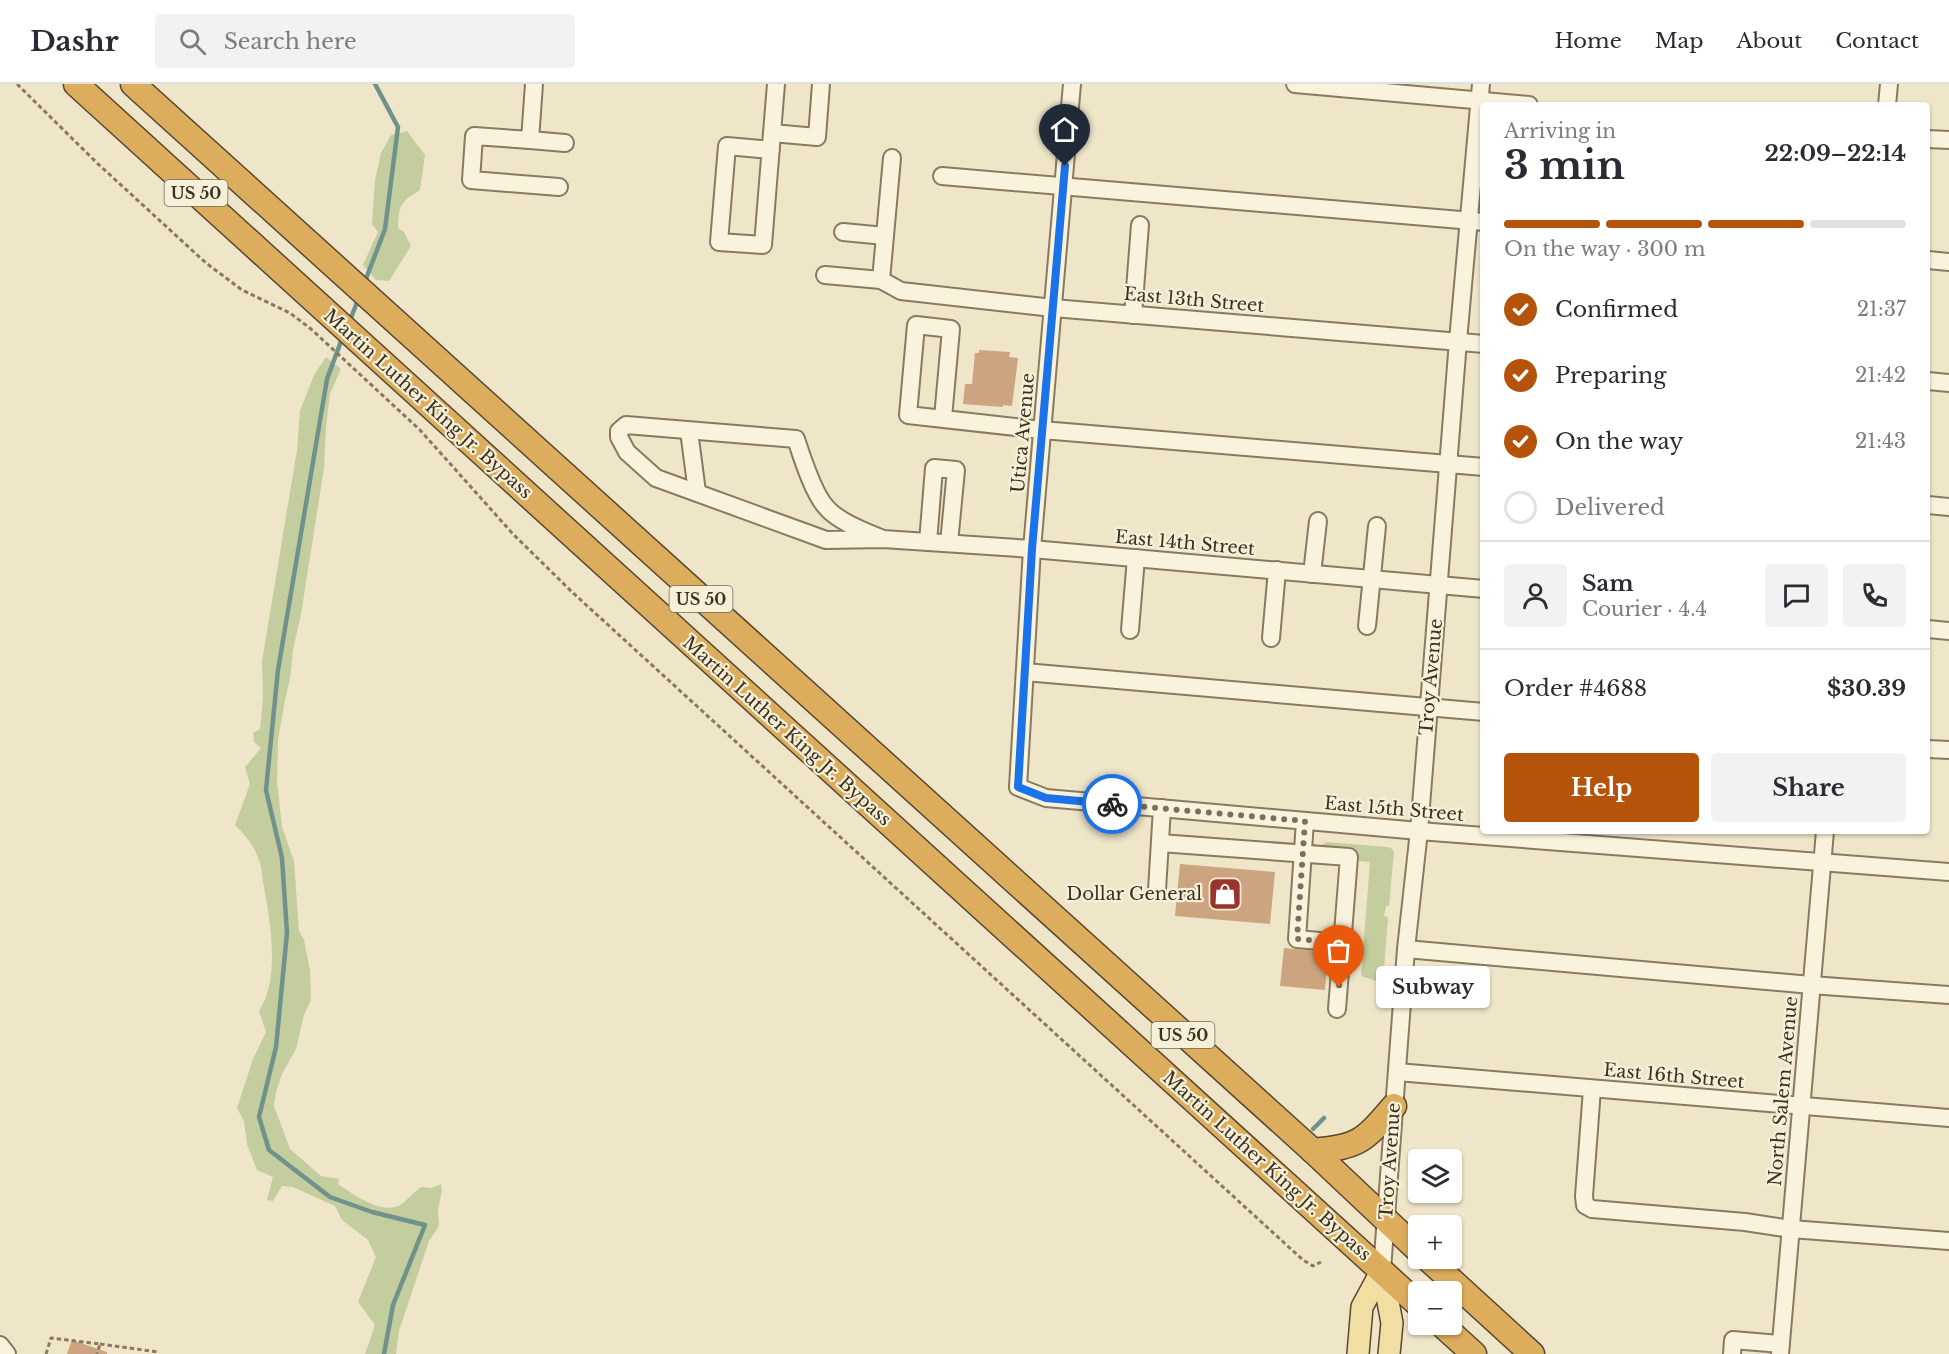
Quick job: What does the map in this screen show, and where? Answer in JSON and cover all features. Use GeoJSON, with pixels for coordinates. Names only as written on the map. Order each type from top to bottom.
{"type":"FeatureCollection","features":[{"type":"Feature","properties":{"kind":"highway","name":"Martin Luther King Jr. Bypass"},"geometry":{"type":"LineString","coordinates":[[76,84],[1408,1295]]}},
{"type":"Feature","properties":{"kind":"highway","name":"US 50"},"geometry":{"type":"LineString","coordinates":[[133,84],[1313,1151],[1408,1241]]}},
{"type":"Feature","properties":{"kind":"highway"},"geometry":{"type":"LineString","coordinates":[[1313,1151],[1352,1145],[1370,1135],[1394,1106]]}},
{"type":"Feature","properties":{"kind":"highway"},"geometry":{"type":"LineString","coordinates":[[1439,1269],[1532,1354]]}},
{"type":"Feature","properties":{"kind":"highway"},"geometry":{"type":"LineString","coordinates":[[1453,1335],[1474,1354]]}},
{"type":"Feature","properties":{"kind":"main road","name":"Troy Avenue"},"geometry":{"type":"LineString","coordinates":[[1358,1354],[1362,1308],[1382,1270]]}},
{"type":"Feature","properties":{"kind":"main road","name":"Troy Avenue"},"geometry":{"type":"LineString","coordinates":[[1382,1270],[1392,1323],[1389,1354]]}},
{"type":"Feature","properties":{"kind":"street"},"geometry":{"type":"LineString","coordinates":[[530,140],[534,84]]}},
{"type":"Feature","properties":{"kind":"street"},"geometry":{"type":"LineString","coordinates":[[776,84],[772,141],[763,245],[719,242],[727,146],[772,141],[817,137],[821,84]]}},
{"type":"Feature","properties":{"kind":"street","name":"Utica Avenue"},"geometry":{"type":"LineString","coordinates":[[1018,787],[1032,549],[1072,84]]}},
{"type":"Feature","properties":{"kind":"street"},"geometry":{"type":"LineString","coordinates":[[1295,84],[1480,92],[1518,102]]}},
{"type":"Feature","properties":{"kind":"street"},"geometry":{"type":"LineString","coordinates":[[1887,102],[1889,84]]}},
{"type":"Feature","properties":{"kind":"street","name":"Troy Avenue"},"geometry":{"type":"LineString","coordinates":[[1382,1270],[1406,949],[1419,831],[1458,341],[1476,222],[1480,92]]}},
{"type":"Feature","properties":{"kind":"street"},"geometry":{"type":"LineString","coordinates":[[560,187],[471,180],[474,136],[565,143]]}},
{"type":"Feature","properties":{"kind":"street"},"geometry":{"type":"LineString","coordinates":[[1930,139],[1949,140]]}},
{"type":"Feature","properties":{"kind":"street"},"geometry":{"type":"LineString","coordinates":[[825,275],[881,280],[892,158]]}},
{"type":"Feature","properties":{"kind":"street"},"geometry":{"type":"LineString","coordinates":[[942,176],[1476,222]]}},
{"type":"Feature","properties":{"kind":"street"},"geometry":{"type":"LineString","coordinates":[[1133,315],[1140,225]]}},
{"type":"Feature","properties":{"kind":"street"},"geometry":{"type":"LineString","coordinates":[[843,232],[885,236]]}},
{"type":"Feature","properties":{"kind":"street"},"geometry":{"type":"LineString","coordinates":[[1930,260],[1949,262]]}},
{"type":"Feature","properties":{"kind":"street","name":"East 13th Street"},"geometry":{"type":"LineString","coordinates":[[881,280],[901,291],[1053,308],[1480,344]]}},
{"type":"Feature","properties":{"kind":"street"},"geometry":{"type":"LineString","coordinates":[[943,418],[951,329],[916,325],[908,414],[1042,430],[1480,467]]}},
{"type":"Feature","properties":{"kind":"street"},"geometry":{"type":"LineString","coordinates":[[1930,381],[1949,383]]}},
{"type":"Feature","properties":{"kind":"street"},"geometry":{"type":"LineString","coordinates":[[626,425],[796,439],[807,472],[826,507],[857,528],[883,538],[826,540],[656,477],[627,452],[619,437],[619,431],[626,425]]}},
{"type":"Feature","properties":{"kind":"street"},"geometry":{"type":"LineString","coordinates":[[689,430],[697,492]]}},
{"type":"Feature","properties":{"kind":"street"},"geometry":{"type":"LineString","coordinates":[[928,542],[934,468],[956,470],[950,543]]}},
{"type":"Feature","properties":{"kind":"street"},"geometry":{"type":"LineString","coordinates":[[1930,505],[1949,507]]}},
{"type":"Feature","properties":{"kind":"street"},"geometry":{"type":"LineString","coordinates":[[1312,573],[1317,521]]}},
{"type":"Feature","properties":{"kind":"street"},"geometry":{"type":"LineString","coordinates":[[1367,626],[1377,526]]}},
{"type":"Feature","properties":{"kind":"street","name":"East 14th Street"},"geometry":{"type":"LineString","coordinates":[[883,538],[1480,589]]}},
{"type":"Feature","properties":{"kind":"street"},"geometry":{"type":"LineString","coordinates":[[1130,630],[1136,558]]}},
{"type":"Feature","properties":{"kind":"street"},"geometry":{"type":"LineString","coordinates":[[1271,638],[1277,570]]}},
{"type":"Feature","properties":{"kind":"street"},"geometry":{"type":"LineString","coordinates":[[1930,629],[1949,631]]}},
{"type":"Feature","properties":{"kind":"street"},"geometry":{"type":"LineString","coordinates":[[1025,672],[1480,712]]}},
{"type":"Feature","properties":{"kind":"street"},"geometry":{"type":"LineString","coordinates":[[1930,749],[1949,750]]}},
{"type":"Feature","properties":{"kind":"street","name":"East 15th Street"},"geometry":{"type":"LineString","coordinates":[[1018,787],[1046,798],[1419,831],[1949,872]]}},
{"type":"Feature","properties":{"kind":"street"},"geometry":{"type":"LineString","coordinates":[[1157,890],[1162,808]]}},
{"type":"Feature","properties":{"kind":"street"},"geometry":{"type":"LineString","coordinates":[[1305,821],[1297,939],[1342,943]]}},
{"type":"Feature","properties":{"kind":"street","name":"North Salem Avenue"},"geometry":{"type":"LineString","coordinates":[[1781,1349],[1825,834]]}},
{"type":"Feature","properties":{"kind":"street"},"geometry":{"type":"LineString","coordinates":[[1160,843],[1349,857],[1337,1009]]}},
{"type":"Feature","properties":{"kind":"street"},"geometry":{"type":"LineString","coordinates":[[1406,949],[1949,995]]}},
{"type":"Feature","properties":{"kind":"street","name":"East 16th Street"},"geometry":{"type":"LineString","coordinates":[[1397,1072],[1949,1118]]}},
{"type":"Feature","properties":{"kind":"street"},"geometry":{"type":"LineString","coordinates":[[1592,1089],[1585,1205],[1601,1210],[1949,1242]]}},
{"type":"Feature","properties":{"kind":"street"},"geometry":{"type":"LineString","coordinates":[[1732,1354],[1733,1340],[1781,1349]]}},
{"type":"Feature","properties":{"kind":"street"},"geometry":{"type":"LineString","coordinates":[[0,1345],[7,1354]]}},
{"type":"Feature","properties":{"kind":"path"},"geometry":{"type":"LineString","coordinates":[[17,84],[97,163],[220,275],[242,290],[290,313],[312,328],[420,430],[513,534],[572,592],[1303,1260],[1313,1266],[1321,1262]]}},
{"type":"Feature","properties":{"kind":"path"},"geometry":{"type":"LineString","coordinates":[[46,1354],[51,1338],[158,1352]]}},
{"type":"Feature","properties":{"kind":"path"},"geometry":{"type":"LineString","coordinates":[[97,1354],[100,1344]]}},
{"type":"Feature","properties":{"kind":"green space"},"geometry":{"type":"Polygon","coordinates":[[[407,131],[425,155],[420,190],[405,201],[399,214],[398,228],[404,232],[411,246],[389,281],[376,280],[363,265],[378,232],[372,224],[375,180],[381,153],[391,135],[407,131]]]}},
{"type":"Feature","properties":{"kind":"green space"},"geometry":{"type":"Polygon","coordinates":[[[326,357],[341,369],[330,394],[324,468],[278,740],[277,781],[282,827],[294,861],[299,931],[304,940],[310,971],[311,1000],[304,1015],[296,1049],[282,1074],[274,1106],[290,1149],[321,1176],[339,1179],[338,1184],[369,1203],[387,1208],[396,1207],[421,1187],[432,1188],[441,1184],[442,1191],[438,1209],[439,1226],[429,1241],[399,1331],[396,1354],[365,1354],[375,1325],[358,1302],[376,1257],[368,1240],[342,1220],[335,1206],[293,1187],[282,1186],[273,1201],[267,1200],[273,1177],[257,1170],[247,1144],[244,1121],[237,1108],[253,1059],[266,1032],[259,1011],[266,998],[270,982],[272,948],[259,861],[245,835],[235,825],[250,784],[245,767],[261,748],[254,742],[253,733],[260,729],[263,698],[262,661],[297,450],[300,411],[314,375],[326,357]]]}},
{"type":"Feature","properties":{"kind":"green space"},"geometry":{"type":"Polygon","coordinates":[[[1326,842],[1387,847],[1394,852],[1389,906],[1386,906],[1384,916],[1388,917],[1383,983],[1361,976],[1370,862],[1359,861],[1359,853],[1317,849],[1326,842]]]}},
{"type":"Feature","properties":{"kind":"building"},"geometry":{"type":"Polygon","coordinates":[[[979,350],[1010,352],[1009,357],[1018,358],[1012,406],[963,404],[965,384],[972,384],[975,353],[979,353],[979,350]]]}},
{"type":"Feature","properties":{"kind":"building"},"geometry":{"type":"Polygon","coordinates":[[[1180,864],[1275,872],[1270,924],[1175,916],[1180,864]]]}},
{"type":"Feature","properties":{"kind":"building"},"geometry":{"type":"Polygon","coordinates":[[[1284,948],[1328,952],[1325,990],[1280,986],[1284,948]]]}},
{"type":"Feature","properties":{"kind":"building"},"geometry":{"type":"Polygon","coordinates":[[[72,1340],[107,1352],[107,1354],[67,1354],[72,1340]]]}},
{"type":"Feature","properties":{"kind":"waterway"},"geometry":{"type":"LineString","coordinates":[[364,284],[385,229],[398,127],[375,84]]}},
{"type":"Feature","properties":{"kind":"waterway"},"geometry":{"type":"LineString","coordinates":[[349,323],[359,297]]}},
{"type":"Feature","properties":{"kind":"waterway"},"geometry":{"type":"LineString","coordinates":[[343,336],[327,379],[278,670],[266,790],[282,858],[287,933],[276,1047],[259,1117],[269,1150],[330,1197],[372,1212],[425,1225],[393,1305],[384,1354]]}},
{"type":"Feature","properties":{"kind":"waterway"},"geometry":{"type":"LineString","coordinates":[[1313,1129],[1324,1118]]}},
{"type":"Feature","properties":{"kind":"way so far"},"geometry":{"type":"LineString","coordinates":[[1112,804],[1305,821],[1297,939],[1342,943],[1339,987]]}},
{"type":"Feature","properties":{"kind":"place","name":"Dollar General"},"geometry":{"type":"Point","coordinates":[1225,894]}},
{"type":"Feature","properties":{"kind":"place","name":"Subway"},"geometry":{"type":"Point","coordinates":[1339,987]}},
{"type":"Feature","properties":{"kind":"route"},"geometry":{"type":"LineString","coordinates":[[1065,166],[1032,549],[1018,787],[1046,798],[1112,804]]}}]}
